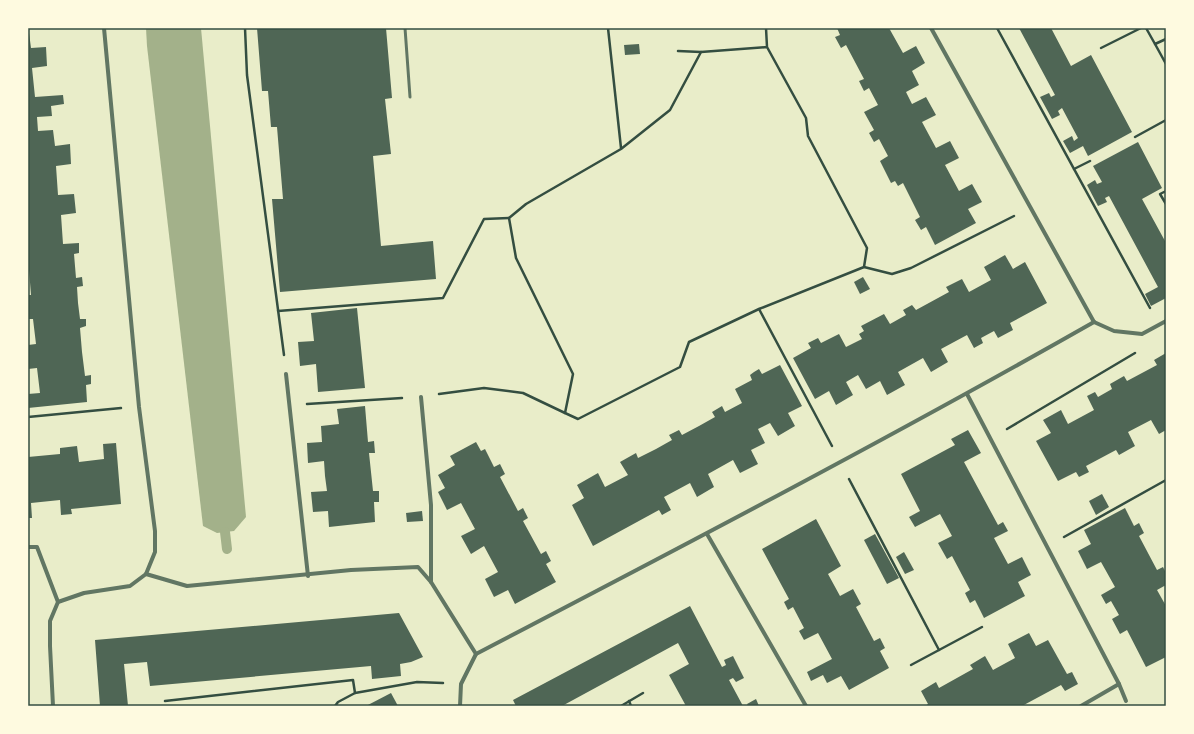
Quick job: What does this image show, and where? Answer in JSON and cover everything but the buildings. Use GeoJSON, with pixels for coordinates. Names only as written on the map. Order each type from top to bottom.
{"type":"FeatureCollection","features":[{"type":"Feature","properties":{"kind":"street"},"geometry":{"type":"LineString","coordinates":[[58,602],[84,593],[130,586],[146,574],[155,552],[156,531],[139,407],[104,28]]}},
{"type":"Feature","properties":{"kind":"street"},"geometry":{"type":"LineString","coordinates":[[931,28],[1094,322],[1114,331],[1142,334],[1166,321]]}},
{"type":"Feature","properties":{"kind":"street"},"geometry":{"type":"LineString","coordinates":[[460,706],[461,684],[476,654],[841,463],[1094,322]]}},
{"type":"Feature","properties":{"kind":"street"},"geometry":{"type":"LineString","coordinates":[[286,374],[308,576]]}},
{"type":"Feature","properties":{"kind":"street"},"geometry":{"type":"LineString","coordinates":[[967,394],[1048,546],[1119,684],[1126,701]]}},
{"type":"Feature","properties":{"kind":"street"},"geometry":{"type":"LineString","coordinates":[[421,397],[431,505],[431,582]]}},
{"type":"Feature","properties":{"kind":"street"},"geometry":{"type":"LineString","coordinates":[[707,534],[806,706]]}},
{"type":"Feature","properties":{"kind":"street"},"geometry":{"type":"LineString","coordinates":[[28,547],[37,547],[58,602],[50,621],[53,706]]}},
{"type":"Feature","properties":{"kind":"street"},"geometry":{"type":"LineString","coordinates":[[146,574],[187,586],[308,576],[351,570],[418,567],[431,582],[476,654]]}},
{"type":"Feature","properties":{"kind":"street"},"geometry":{"type":"LineString","coordinates":[[1081,706],[1119,684]]}},
{"type":"Feature","properties":{"kind":"lane"},"geometry":{"type":"LineString","coordinates":[[405,28],[410,96]]}},
{"type":"Feature","properties":{"kind":"path"},"geometry":{"type":"LineString","coordinates":[[246,28],[247,75],[286,374]]}},
{"type":"Feature","properties":{"kind":"path"},"geometry":{"type":"LineString","coordinates":[[608,28],[621,149]]}},
{"type":"Feature","properties":{"kind":"path"},"geometry":{"type":"LineString","coordinates":[[766,28],[767,47],[806,118],[808,136],[867,248],[864,267]]}},
{"type":"Feature","properties":{"kind":"path"},"geometry":{"type":"LineString","coordinates":[[997,28],[1159,325]]}},
{"type":"Feature","properties":{"kind":"path"},"geometry":{"type":"LineString","coordinates":[[1101,48],[1141,28]]}},
{"type":"Feature","properties":{"kind":"path"},"geometry":{"type":"LineString","coordinates":[[1146,28],[1166,64]]}},
{"type":"Feature","properties":{"kind":"path"},"geometry":{"type":"LineString","coordinates":[[1155,44],[1166,38]]}},
{"type":"Feature","properties":{"kind":"path"},"geometry":{"type":"LineString","coordinates":[[678,52],[701,52],[767,47]]}},
{"type":"Feature","properties":{"kind":"path"},"geometry":{"type":"LineString","coordinates":[[278,312],[442,298],[484,219],[509,218],[526,204],[621,149],[670,110],[701,52]]}},
{"type":"Feature","properties":{"kind":"path"},"geometry":{"type":"LineString","coordinates":[[1135,137],[1166,120]]}},
{"type":"Feature","properties":{"kind":"path"},"geometry":{"type":"LineString","coordinates":[[1074,169],[1090,161]]}},
{"type":"Feature","properties":{"kind":"path"},"geometry":{"type":"LineString","coordinates":[[1166,191],[1160,194],[1166,204]]}},
{"type":"Feature","properties":{"kind":"path"},"geometry":{"type":"LineString","coordinates":[[509,218],[516,258],[573,374],[565,413],[578,420],[680,367],[690,342],[759,309],[864,267],[892,274],[911,268],[1030,208]]}},
{"type":"Feature","properties":{"kind":"path"},"geometry":{"type":"LineString","coordinates":[[759,309],[939,650]]}},
{"type":"Feature","properties":{"kind":"path"},"geometry":{"type":"LineString","coordinates":[[991,438],[1140,350],[1142,334]]}},
{"type":"Feature","properties":{"kind":"path"},"geometry":{"type":"LineString","coordinates":[[28,417],[139,407]]}},
{"type":"Feature","properties":{"kind":"path"},"geometry":{"type":"LineString","coordinates":[[1048,546],[1166,480]]}},
{"type":"Feature","properties":{"kind":"path"},"geometry":{"type":"LineString","coordinates":[[911,665],[982,627]]}},
{"type":"Feature","properties":{"kind":"path"},"geometry":{"type":"LineString","coordinates":[[165,701],[353,680],[355,693]]}},
{"type":"Feature","properties":{"kind":"path"},"geometry":{"type":"LineString","coordinates":[[335,706],[338,702],[355,693],[417,682],[461,684]]}},
{"type":"Feature","properties":{"kind":"path"},"geometry":{"type":"LineString","coordinates":[[621,706],[643,693]]}},
{"type":"Feature","properties":{"kind":"path"},"geometry":{"type":"LineString","coordinates":[[629,702],[631,706]]}},
{"type":"Feature","properties":{"kind":"shaded area"},"geometry":{"type":"Polygon","coordinates":[[[146,28],[201,28],[246,517],[234,531],[217,533],[203,526],[146,28]]]}},
{"type":"Feature","properties":{"kind":"waterway"},"geometry":{"type":"LineString","coordinates":[[225,532],[227,549]]}}]}
